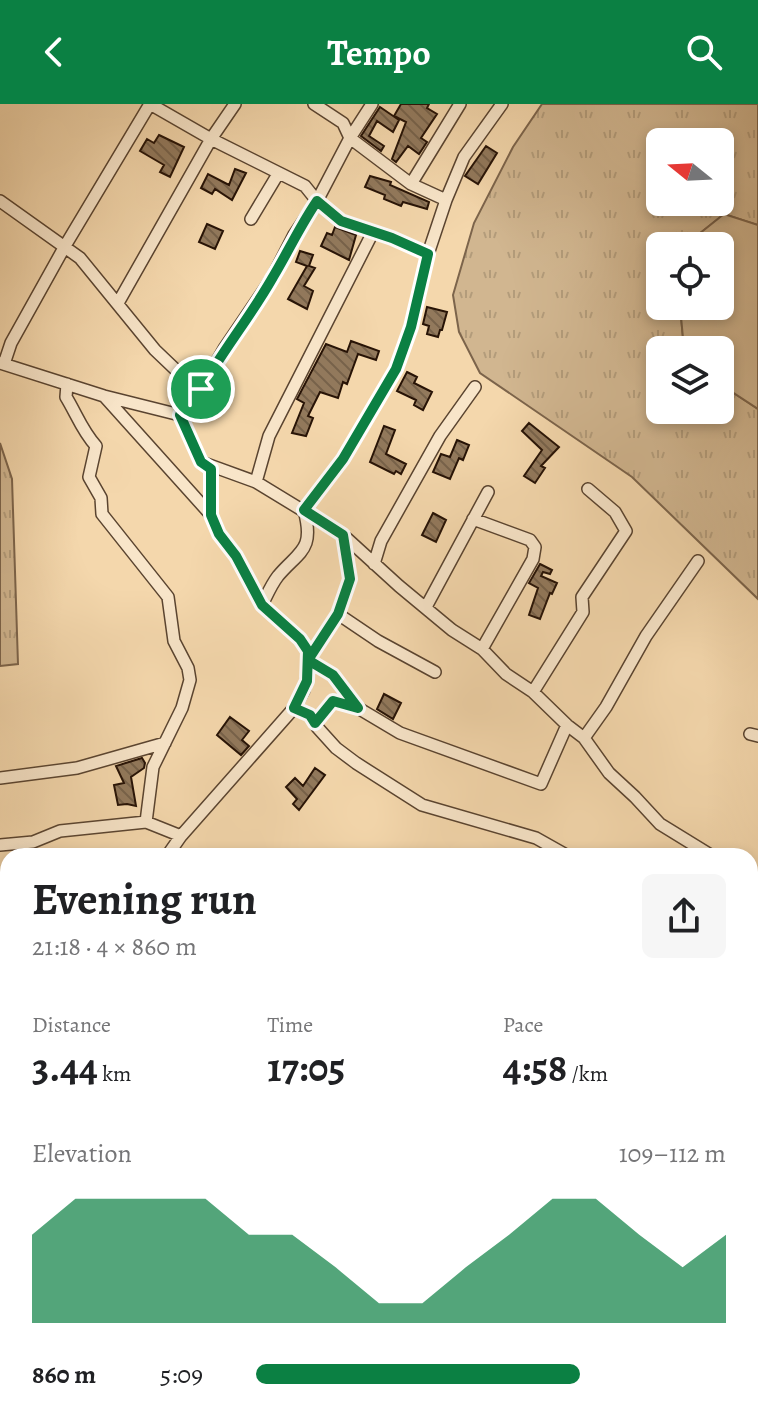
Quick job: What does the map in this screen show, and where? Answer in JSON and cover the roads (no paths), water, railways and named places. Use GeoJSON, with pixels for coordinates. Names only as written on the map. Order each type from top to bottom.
{"type":"FeatureCollection","features":[{"type":"Feature","properties":{"kind":"street"},"geometry":{"type":"LineString","coordinates":[[180,415],[104,396],[2,364],[65,246],[150,104],[211,139],[305,186],[341,221],[428,254]]}},
{"type":"Feature","properties":{"kind":"street"},"geometry":{"type":"LineString","coordinates":[[118,303],[211,139],[235,104]]}},
{"type":"Feature","properties":{"kind":"street"},"geometry":{"type":"LineString","coordinates":[[180,415],[201,389],[272,278],[372,104]]}},
{"type":"Feature","properties":{"kind":"street"},"geometry":{"type":"LineString","coordinates":[[411,184],[460,104]]}},
{"type":"Feature","properties":{"kind":"street"},"geometry":{"type":"LineString","coordinates":[[304,510],[343,459],[396,369],[411,327],[428,254],[446,200],[464,157],[502,104]]}},
{"type":"Feature","properties":{"kind":"street"},"geometry":{"type":"LineString","coordinates":[[318,105],[343,123],[350,138],[411,184],[446,200]]}},
{"type":"Feature","properties":{"kind":"street"},"geometry":{"type":"LineString","coordinates":[[251,219],[278,174]]}},
{"type":"Feature","properties":{"kind":"street"},"geometry":{"type":"LineString","coordinates":[[0,201],[80,258],[155,350],[201,389]]}},
{"type":"Feature","properties":{"kind":"street"},"geometry":{"type":"LineString","coordinates":[[256,482],[269,436],[373,232]]}},
{"type":"Feature","properties":{"kind":"street"},"geometry":{"type":"LineString","coordinates":[[67,384],[66,397],[76,411],[83,432],[96,446],[89,477],[99,491],[102,514],[168,597],[174,641],[188,668],[187,691],[153,767],[146,822]]}},
{"type":"Feature","properties":{"kind":"street"},"geometry":{"type":"LineString","coordinates":[[374,564],[381,541],[440,436],[475,387]]}},
{"type":"Feature","properties":{"kind":"street"},"geometry":{"type":"LineString","coordinates":[[104,396],[211,515],[219,534],[236,556],[262,605],[300,639],[308,651],[307,681],[294,708],[173,848]]}},
{"type":"Feature","properties":{"kind":"street"},"geometry":{"type":"LineString","coordinates":[[180,415],[201,462],[211,469],[211,515]]}},
{"type":"Feature","properties":{"kind":"street"},"geometry":{"type":"LineString","coordinates":[[201,462],[256,482],[343,535],[452,630],[482,649],[506,674],[533,692],[584,738],[609,773],[660,824],[699,848]]}},
{"type":"Feature","properties":{"kind":"street"},"geometry":{"type":"LineString","coordinates":[[533,692],[583,612],[582,597],[626,531],[615,512],[588,489]]}},
{"type":"Feature","properties":{"kind":"street"},"geometry":{"type":"LineString","coordinates":[[426,607],[488,492]]}},
{"type":"Feature","properties":{"kind":"street"},"geometry":{"type":"LineString","coordinates":[[262,605],[275,580],[303,552],[307,522],[304,510]]}},
{"type":"Feature","properties":{"kind":"street"},"geometry":{"type":"LineString","coordinates":[[473,519],[530,540],[535,547],[533,559],[482,649]]}},
{"type":"Feature","properties":{"kind":"street"},"geometry":{"type":"LineString","coordinates":[[308,660],[338,614],[350,579],[343,535]]}},
{"type":"Feature","properties":{"kind":"street"},"geometry":{"type":"LineString","coordinates":[[584,738],[606,707],[646,636],[698,561]]}},
{"type":"Feature","properties":{"kind":"street"},"geometry":{"type":"LineString","coordinates":[[338,614],[378,641],[435,672]]}},
{"type":"Feature","properties":{"kind":"street"},"geometry":{"type":"LineString","coordinates":[[308,660],[333,675],[358,708]]}},
{"type":"Feature","properties":{"kind":"street"},"geometry":{"type":"LineString","coordinates":[[315,723],[333,701],[358,708],[400,733],[541,784],[567,725]]}},
{"type":"Feature","properties":{"kind":"street"},"geometry":{"type":"LineString","coordinates":[[294,708],[310,715],[336,748],[422,805],[536,838],[554,848]]}},
{"type":"Feature","properties":{"kind":"street"},"geometry":{"type":"LineString","coordinates":[[0,778],[77,768],[165,743]]}},
{"type":"Feature","properties":{"kind":"street"},"geometry":{"type":"LineString","coordinates":[[0,845],[33,842],[60,831],[146,822],[181,836]]}}]}
